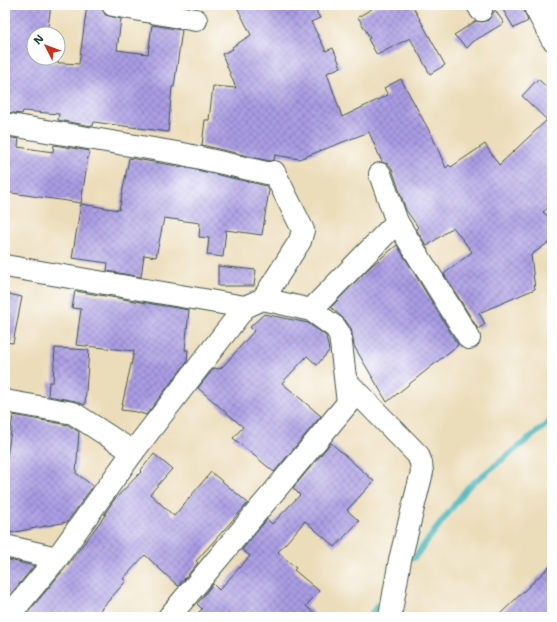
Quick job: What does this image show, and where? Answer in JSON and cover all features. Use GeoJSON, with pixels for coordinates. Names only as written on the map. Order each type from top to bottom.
{"type":"FeatureCollection","features":[{"type":"Feature","properties":{"kind":"street"},"geometry":{"type":"LineString","coordinates":[[113,5],[196,20],[189,5]]}},
{"type":"Feature","properties":{"kind":"street"},"geometry":{"type":"LineString","coordinates":[[534,5],[552,39]]}},
{"type":"Feature","properties":{"kind":"street"},"geometry":{"type":"LineString","coordinates":[[5,124],[183,154],[271,174],[274,172],[303,230],[300,240],[254,303],[133,452],[57,558],[8,617]]}},
{"type":"Feature","properties":{"kind":"street"},"geometry":{"type":"LineString","coordinates":[[380,174],[398,222],[469,338]]}},
{"type":"Feature","properties":{"kind":"street"},"geometry":{"type":"LineString","coordinates":[[311,310],[398,222]]}},
{"type":"Feature","properties":{"kind":"street"},"geometry":{"type":"LineString","coordinates":[[5,266],[311,310],[328,321],[340,335],[347,382],[348,403],[169,617]]}},
{"type":"Feature","properties":{"kind":"street"},"geometry":{"type":"LineString","coordinates":[[347,382],[418,455],[421,463],[422,472],[400,560],[390,617]]}},
{"type":"Feature","properties":{"kind":"street"},"geometry":{"type":"LineString","coordinates":[[5,401],[73,413],[133,452]]}},
{"type":"Feature","properties":{"kind":"street"},"geometry":{"type":"LineString","coordinates":[[5,546],[57,558]]}},
{"type":"Feature","properties":{"kind":"building"},"geometry":{"type":"Polygon","coordinates":[[[5,5],[51,5],[48,26],[26,26],[26,66],[66,66],[66,63],[79,64],[87,5],[101,5],[105,15],[121,19],[117,50],[148,54],[152,25],[182,30],[174,87],[172,87],[168,132],[94,122],[93,126],[86,125],[58,120],[59,114],[23,111],[22,114],[5,112],[5,5]]]}},
{"type":"Feature","properties":{"kind":"building"},"geometry":{"type":"Polygon","coordinates":[[[236,5],[313,5],[320,18],[311,22],[326,51],[333,48],[341,67],[327,73],[342,117],[388,95],[384,88],[401,79],[432,136],[446,168],[449,165],[451,167],[485,144],[499,165],[547,120],[522,96],[538,79],[552,92],[552,205],[543,212],[552,220],[552,240],[531,255],[535,289],[479,313],[485,324],[478,329],[444,274],[472,252],[453,227],[427,246],[416,229],[418,227],[406,210],[392,169],[388,164],[382,162],[369,132],[299,159],[275,155],[274,160],[269,161],[202,145],[205,120],[209,120],[213,86],[236,88],[222,54],[233,49],[232,47],[251,35],[236,5]]]}},
{"type":"Feature","properties":{"kind":"building"},"geometry":{"type":"Polygon","coordinates":[[[378,5],[412,5],[445,65],[430,74],[410,38],[377,55],[368,39],[370,38],[358,17],[378,5]]]}},
{"type":"Feature","properties":{"kind":"building"},"geometry":{"type":"Polygon","coordinates":[[[500,5],[522,5],[528,21],[514,28],[500,5]]]}},
{"type":"Feature","properties":{"kind":"building"},"geometry":{"type":"Polygon","coordinates":[[[495,10],[504,23],[474,41],[467,48],[454,35],[476,21],[482,22],[488,20],[495,10]]]}},
{"type":"Feature","properties":{"kind":"building"},"geometry":{"type":"Polygon","coordinates":[[[5,137],[19,139],[18,147],[53,152],[54,145],[89,151],[81,203],[5,192],[5,137]]]}},
{"type":"Feature","properties":{"kind":"building"},"geometry":{"type":"Polygon","coordinates":[[[129,158],[183,167],[267,186],[269,190],[262,235],[226,230],[223,257],[207,255],[209,238],[199,237],[200,223],[164,218],[156,257],[144,255],[141,277],[107,271],[108,263],[72,258],[81,204],[119,210],[129,158]]]}},
{"type":"Feature","properties":{"kind":"building"},"geometry":{"type":"Polygon","coordinates":[[[397,245],[458,345],[387,402],[354,346],[351,328],[331,307],[369,268],[397,245]]]}},
{"type":"Feature","properties":{"kind":"building"},"geometry":{"type":"Polygon","coordinates":[[[218,266],[256,270],[254,286],[218,286],[218,266]]]}},
{"type":"Feature","properties":{"kind":"building"},"geometry":{"type":"Polygon","coordinates":[[[75,291],[189,310],[185,350],[188,350],[187,362],[146,415],[121,410],[134,351],[76,345],[81,309],[72,308],[75,291]]]}},
{"type":"Feature","properties":{"kind":"building"},"geometry":{"type":"Polygon","coordinates":[[[5,293],[22,297],[13,343],[5,342],[5,293]]]}},
{"type":"Feature","properties":{"kind":"building"},"geometry":{"type":"Polygon","coordinates":[[[264,314],[308,323],[326,336],[329,351],[317,365],[307,356],[282,383],[321,416],[274,472],[233,438],[243,427],[198,388],[214,368],[220,369],[225,364],[254,331],[250,327],[264,314]]]}},
{"type":"Feature","properties":{"kind":"building"},"geometry":{"type":"Polygon","coordinates":[[[55,348],[89,350],[85,405],[75,401],[48,396],[49,382],[53,382],[55,348]]]}},
{"type":"Feature","properties":{"kind":"building"},"geometry":{"type":"Polygon","coordinates":[[[13,415],[68,425],[79,432],[76,473],[93,486],[67,522],[5,534],[5,473],[13,415]]]}},
{"type":"Feature","properties":{"kind":"building"},"geometry":{"type":"Polygon","coordinates":[[[331,443],[374,481],[347,510],[359,521],[335,547],[305,521],[278,552],[296,568],[294,570],[319,591],[306,606],[318,617],[194,617],[202,609],[197,604],[213,584],[219,590],[250,556],[242,550],[267,519],[272,524],[300,495],[293,488],[331,443]]]}},
{"type":"Feature","properties":{"kind":"building"},"geometry":{"type":"Polygon","coordinates":[[[154,454],[172,469],[150,494],[174,516],[211,472],[248,503],[196,561],[198,563],[178,586],[145,555],[123,579],[126,581],[94,617],[24,617],[67,566],[106,514],[104,515],[114,500],[141,472],[140,471],[154,454]]]}},
{"type":"Feature","properties":{"kind":"building"},"geometry":{"type":"Polygon","coordinates":[[[5,559],[34,566],[5,601],[5,559]]]}},
{"type":"Feature","properties":{"kind":"building"},"geometry":{"type":"Polygon","coordinates":[[[552,564],[552,609],[543,617],[497,617],[552,564]]]}},
{"type":"Feature","properties":{"kind":"waterway"},"geometry":{"type":"LineString","coordinates":[[414,558],[468,487],[552,420]]}},
{"type":"Feature","properties":{"kind":"waterway"},"geometry":{"type":"LineString","coordinates":[[369,617],[378,605]]}}]}
